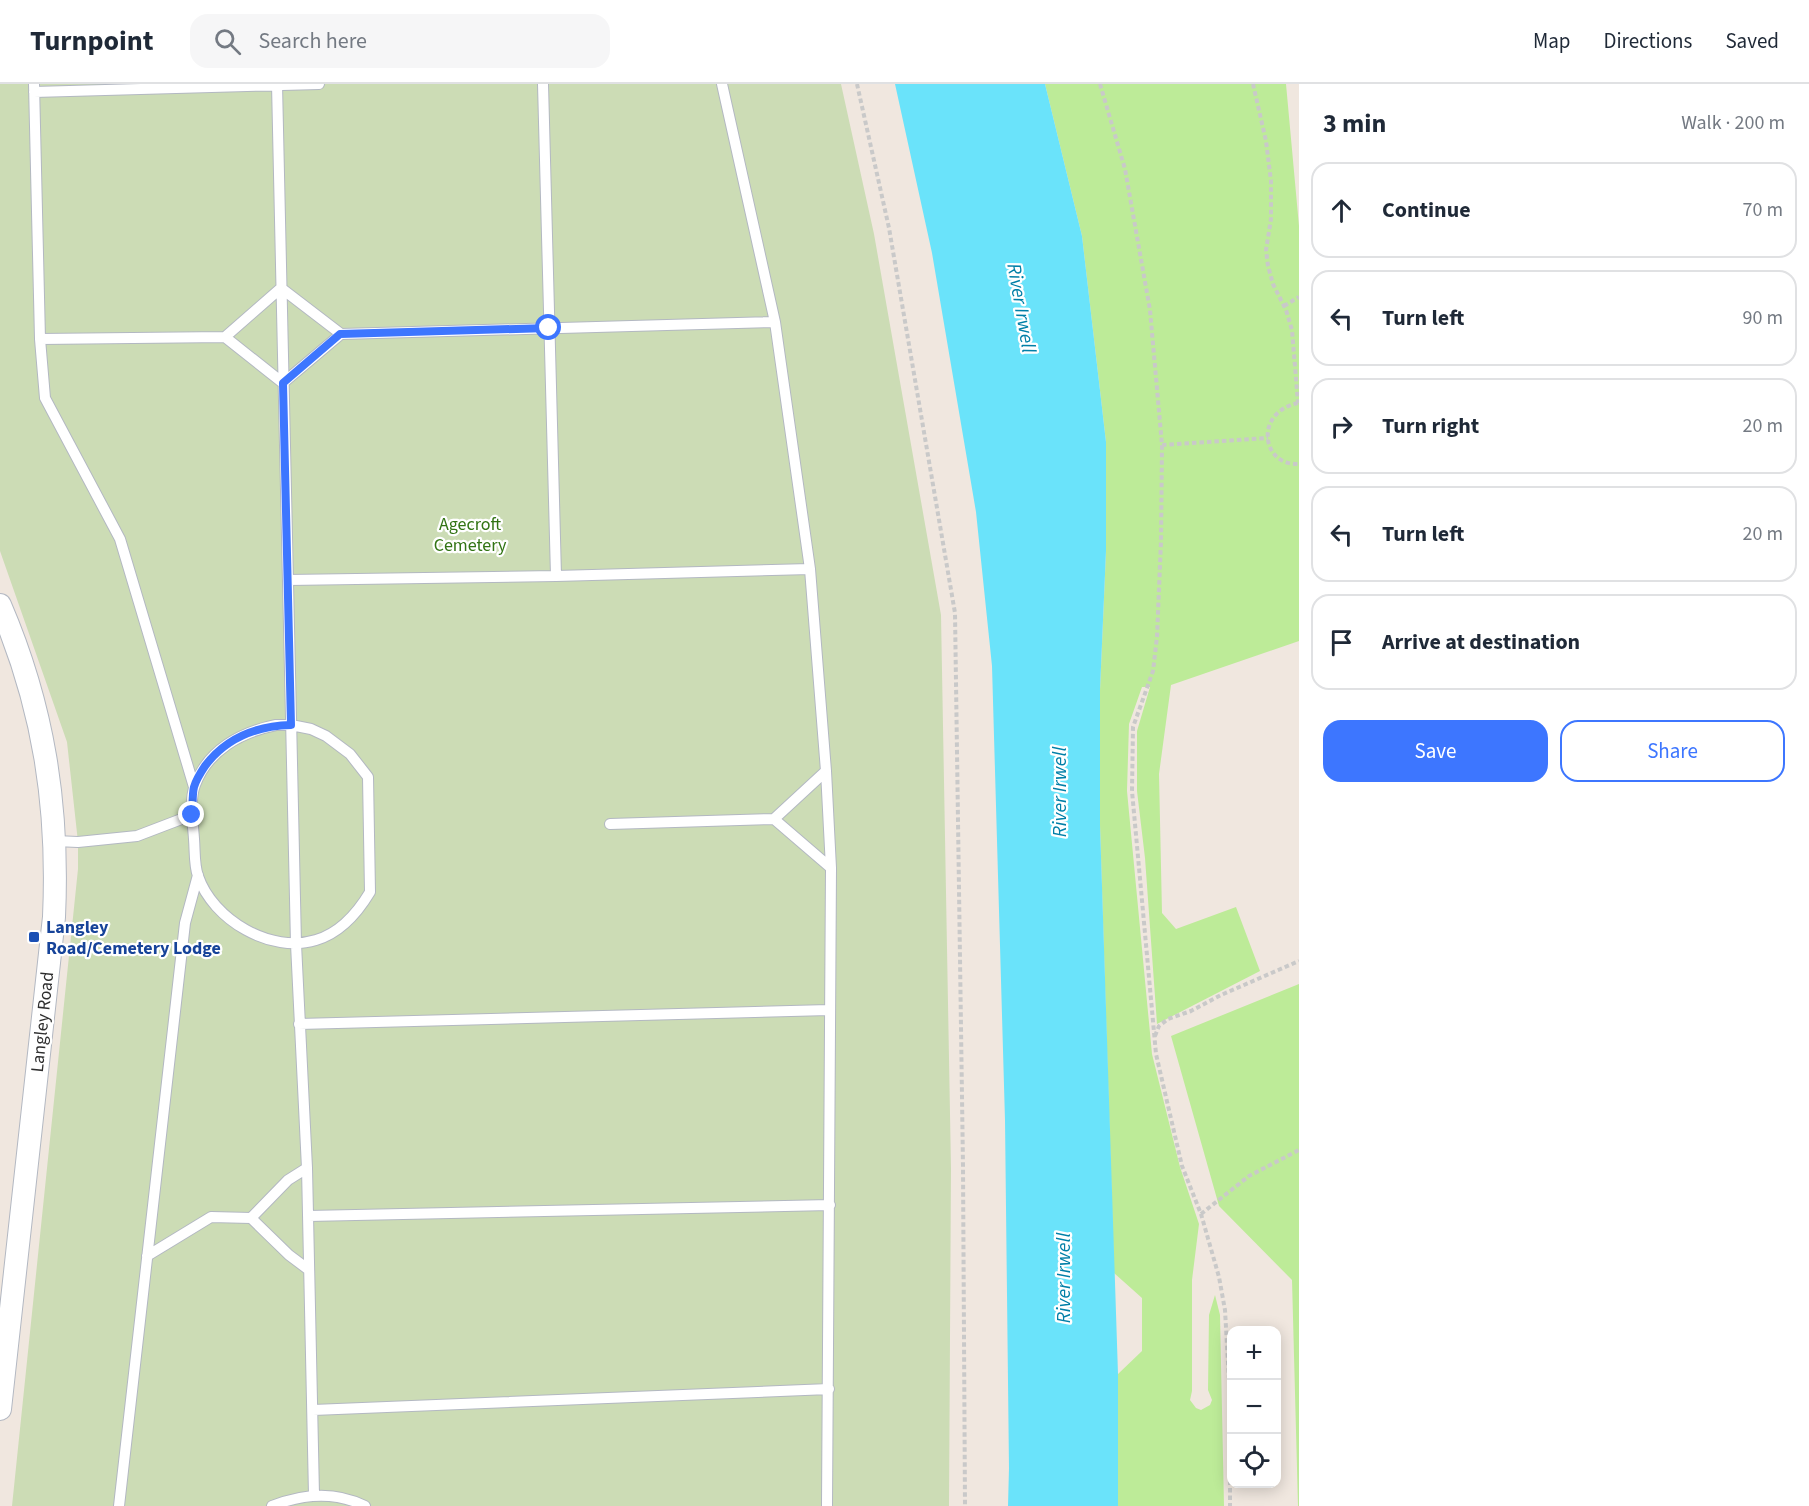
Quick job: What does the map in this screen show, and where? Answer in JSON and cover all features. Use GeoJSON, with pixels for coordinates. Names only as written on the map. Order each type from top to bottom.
{"type":"FeatureCollection","features":[{"type":"Feature","properties":{"kind":"street","name":"Langley Road"},"geometry":{"type":"LineString","coordinates":[[0,605],[23,663],[41,730],[51,786],[55,841],[54,917],[0,1409]]}},
{"type":"Feature","properties":{"kind":"lane"},"geometry":{"type":"LineString","coordinates":[[277,84],[296,944],[307,1168],[314,1495]]}},
{"type":"Feature","properties":{"kind":"lane"},"geometry":{"type":"LineString","coordinates":[[119,1506],[185,923],[198,875],[192,815],[194,787],[120,539],[45,398],[40,339],[34,88],[319,84]]}},
{"type":"Feature","properties":{"kind":"lane"},"geometry":{"type":"LineString","coordinates":[[543,84],[556,576]]}},
{"type":"Feature","properties":{"kind":"lane"},"geometry":{"type":"LineString","coordinates":[[722,84],[775,322],[810,569],[826,771],[831,868],[827,1506]]}},
{"type":"Feature","properties":{"kind":"lane"},"geometry":{"type":"LineString","coordinates":[[281,288],[340,334]]}},
{"type":"Feature","properties":{"kind":"lane"},"geometry":{"type":"LineString","coordinates":[[225,337],[281,288]]}},
{"type":"Feature","properties":{"kind":"lane"},"geometry":{"type":"LineString","coordinates":[[283,383],[340,334],[775,322]]}},
{"type":"Feature","properties":{"kind":"lane"},"geometry":{"type":"LineString","coordinates":[[40,339],[225,337],[283,383]]}},
{"type":"Feature","properties":{"kind":"lane"},"geometry":{"type":"LineString","coordinates":[[288,580],[810,569]]}},
{"type":"Feature","properties":{"kind":"lane"},"geometry":{"type":"LineString","coordinates":[[194,787],[211,759],[239,736],[256,729],[291,725],[311,729],[340,745],[368,777],[370,892],[363,904],[344,924],[317,940],[296,944],[261,937],[245,929],[217,906],[198,875]]}},
{"type":"Feature","properties":{"kind":"lane"},"geometry":{"type":"LineString","coordinates":[[610,824],[774,819],[826,771]]}},
{"type":"Feature","properties":{"kind":"lane"},"geometry":{"type":"LineString","coordinates":[[55,841],[78,842],[137,836],[192,815]]}},
{"type":"Feature","properties":{"kind":"lane"},"geometry":{"type":"LineString","coordinates":[[774,819],[831,868]]}},
{"type":"Feature","properties":{"kind":"lane"},"geometry":{"type":"LineString","coordinates":[[299,1024],[830,1010]]}},
{"type":"Feature","properties":{"kind":"lane"},"geometry":{"type":"LineString","coordinates":[[251,1218],[288,1180],[307,1168]]}},
{"type":"Feature","properties":{"kind":"lane"},"geometry":{"type":"LineString","coordinates":[[308,1216],[830,1205]]}},
{"type":"Feature","properties":{"kind":"lane"},"geometry":{"type":"LineString","coordinates":[[147,1256],[211,1217],[251,1218],[289,1255],[309,1270]]}},
{"type":"Feature","properties":{"kind":"lane"},"geometry":{"type":"LineString","coordinates":[[313,1410],[829,1389]]}},
{"type":"Feature","properties":{"kind":"lane"},"geometry":{"type":"LineString","coordinates":[[273,1506],[294,1498],[314,1495],[337,1497],[365,1506]]}},
{"type":"Feature","properties":{"kind":"path"},"geometry":{"type":"LineString","coordinates":[[857,84],[889,228],[955,613],[965,1506]]}},
{"type":"Feature","properties":{"kind":"path"},"geometry":{"type":"LineString","coordinates":[[1100,84],[1125,168],[1150,310],[1162,446],[1157,637],[1153,671],[1133,727],[1132,791],[1156,1053],[1182,1166],[1201,1215],[1225,1310],[1230,1397],[1230,1506]]}},
{"type":"Feature","properties":{"kind":"path"},"geometry":{"type":"LineString","coordinates":[[1252,84],[1266,141],[1271,181],[1271,219],[1266,250],[1268,266],[1292,330],[1298,403],[1277,411],[1268,428],[1268,438],[1277,456],[1285,462],[1299,464]]}},
{"type":"Feature","properties":{"kind":"path"},"geometry":{"type":"LineString","coordinates":[[1284,306],[1299,297]]}},
{"type":"Feature","properties":{"kind":"path"},"geometry":{"type":"LineString","coordinates":[[1162,446],[1268,438]]}},
{"type":"Feature","properties":{"kind":"path"},"geometry":{"type":"LineString","coordinates":[[1155,1036],[1159,1026],[1168,1018],[1191,1011],[1221,995],[1299,961]]}},
{"type":"Feature","properties":{"kind":"path"},"geometry":{"type":"LineString","coordinates":[[1201,1215],[1248,1176],[1299,1150]]}},
{"type":"Feature","properties":{"kind":"green space","name":"Agecroft Cemetery"},"geometry":{"type":"Polygon","coordinates":[[[0,84],[841,84],[874,234],[941,615],[951,1169],[949,1506],[12,1506],[78,869],[78,842],[67,742],[0,551],[0,84]]]}},
{"type":"Feature","properties":{"kind":"green space"},"geometry":{"type":"Polygon","coordinates":[[[1045,84],[1286,84],[1299,226],[1299,641],[1171,685],[1159,774],[1162,913],[1176,929],[1236,907],[1260,971],[1157,1024],[1145,858],[1137,791],[1137,731],[1150,687],[1142,687],[1129,724],[1127,791],[1152,1054],[1180,1167],[1199,1224],[1192,1280],[1192,1391],[1190,1400],[1196,1408],[1201,1410],[1210,1405],[1212,1400],[1208,1390],[1209,1315],[1215,1295],[1220,1315],[1224,1506],[1118,1506],[1118,1374],[1142,1351],[1142,1298],[1114,1273],[1100,825],[1100,690],[1106,551],[1106,442],[1082,236],[1045,84]]]}},
{"type":"Feature","properties":{"kind":"green space"},"geometry":{"type":"Polygon","coordinates":[[[1299,984],[1298,1506],[1292,1280],[1219,1206],[1171,1036],[1299,984]]]}},
{"type":"Feature","properties":{"kind":"water","name":"River Irwell"},"geometry":{"type":"Polygon","coordinates":[[[895,84],[1045,84],[1082,236],[1106,442],[1106,551],[1100,690],[1100,825],[1118,1374],[1118,1506],[1008,1506],[1005,1120],[992,666],[976,512],[932,253],[895,84]]]}},
{"type":"Feature","properties":{"kind":"place","name":"Langley Road/Cemetery Lodge"},"geometry":{"type":"Point","coordinates":[34,937]}},
{"type":"Feature","properties":{"kind":"route"},"geometry":{"type":"LineString","coordinates":[[192,815],[194,787],[201,772],[223,747],[239,736],[256,729],[291,725],[283,383],[340,334],[549,328]]}}]}
